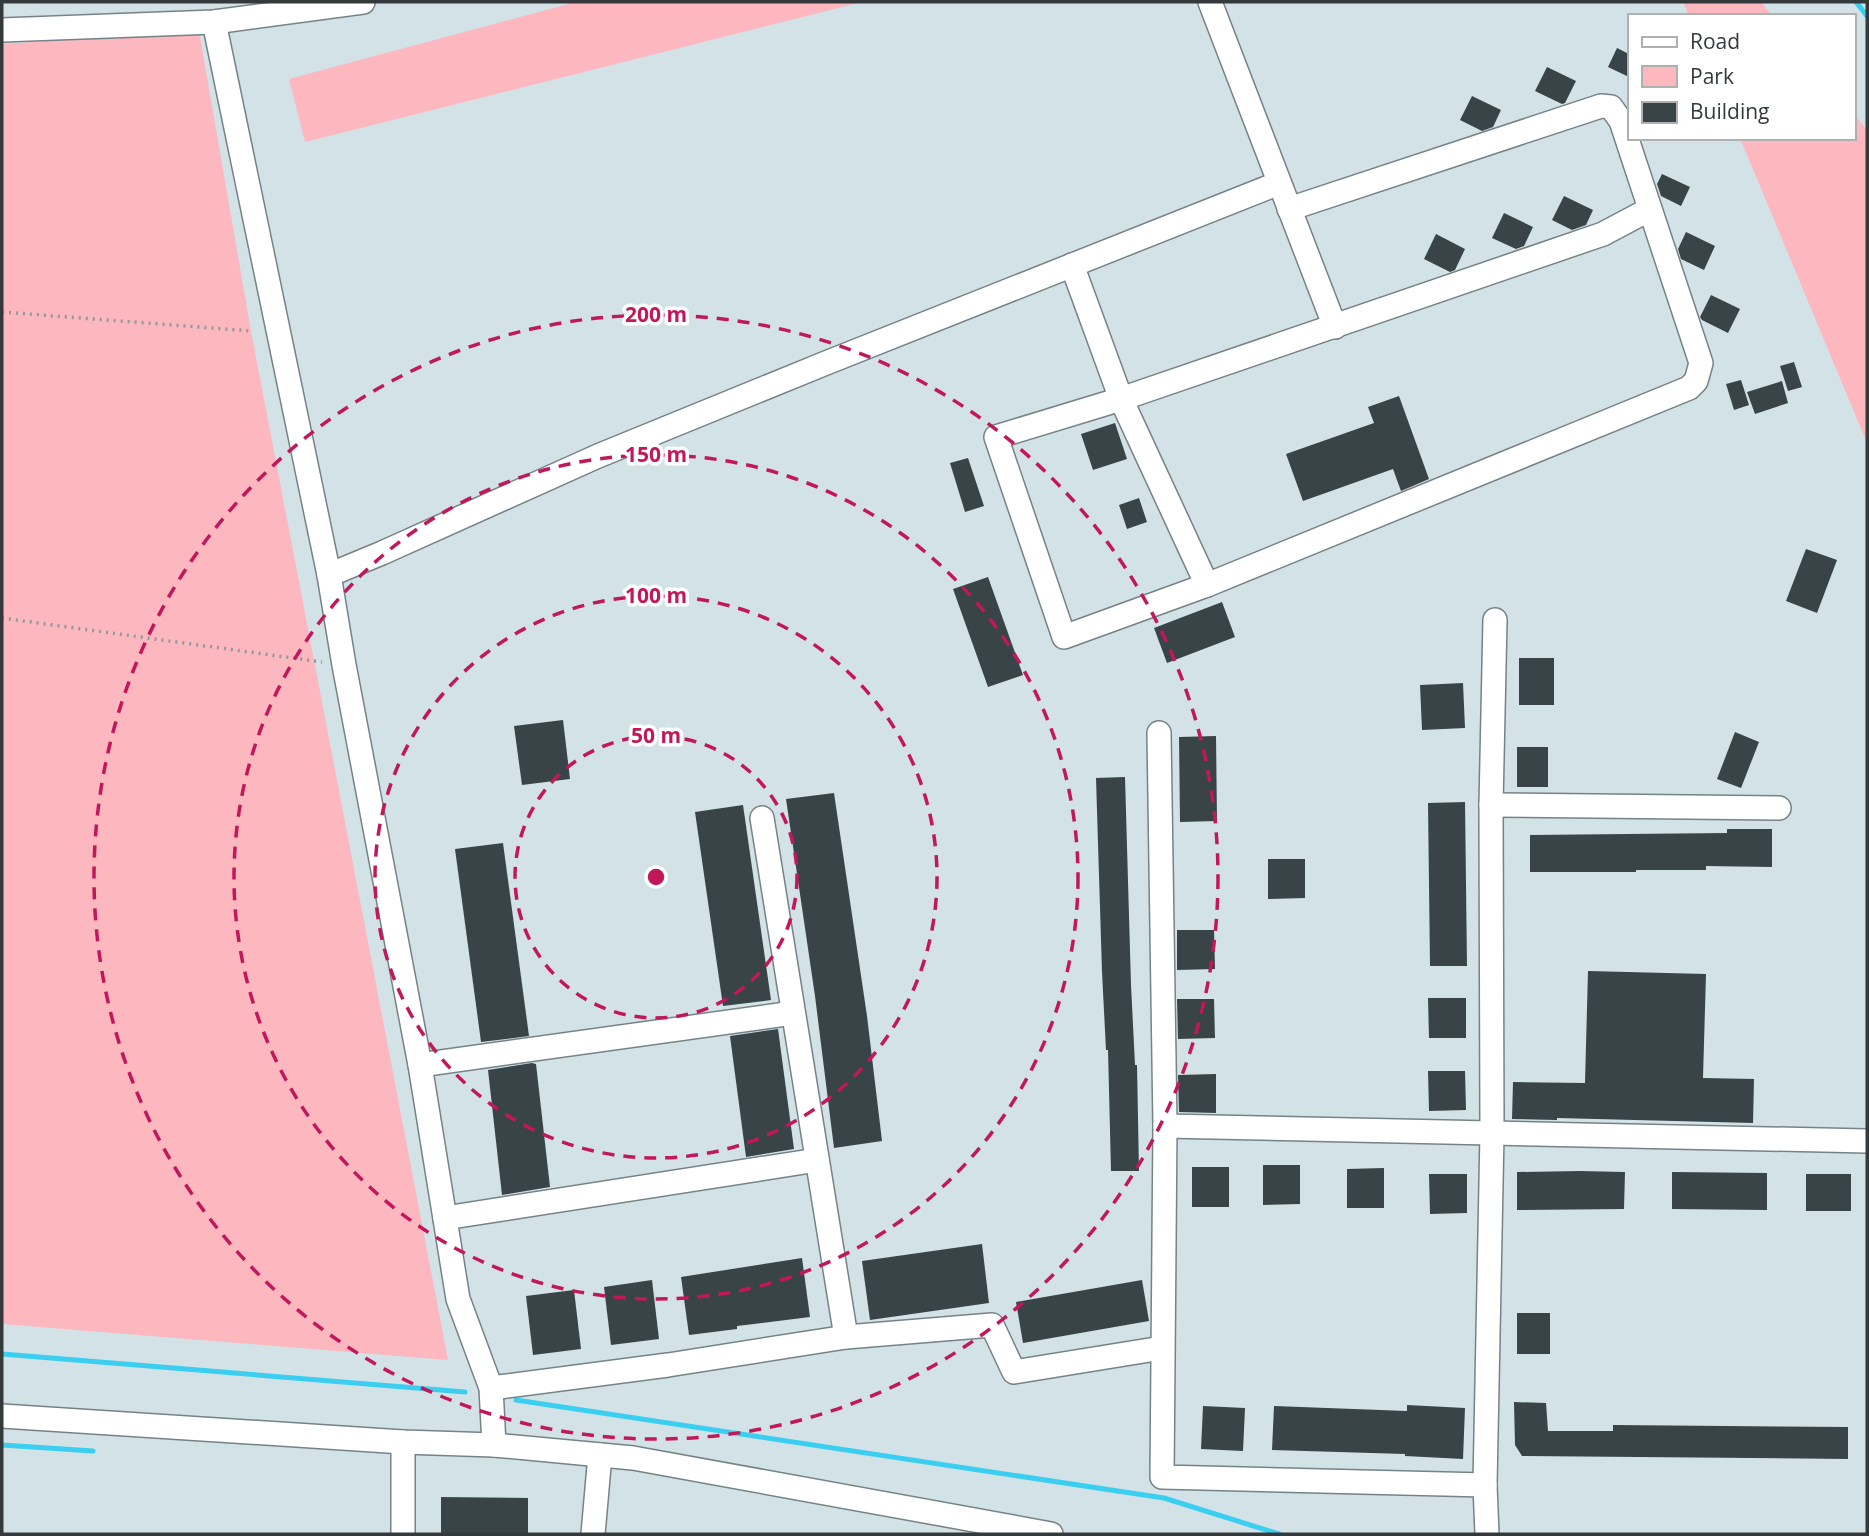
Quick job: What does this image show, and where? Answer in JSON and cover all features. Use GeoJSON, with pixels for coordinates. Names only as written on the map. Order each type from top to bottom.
{"type":"FeatureCollection","features":[{"type":"Feature","properties":{"kind":"street"},"geometry":{"type":"LineString","coordinates":[[2,30],[215,22],[362,2]]}},
{"type":"Feature","properties":{"kind":"street"},"geometry":{"type":"LineString","coordinates":[[1210,2],[1335,327]]}},
{"type":"Feature","properties":{"kind":"street"},"geometry":{"type":"LineString","coordinates":[[215,22],[329,575],[420,1065],[458,1299],[491,1388],[494,1445]]}},
{"type":"Feature","properties":{"kind":"street"},"geometry":{"type":"LineString","coordinates":[[1289,209],[1601,106],[1611,107],[1621,121],[1701,363],[1696,381],[1689,388],[1207,585],[1065,637],[996,437],[1121,399],[1603,234],[1650,209]]}},
{"type":"Feature","properties":{"kind":"street"},"geometry":{"type":"LineString","coordinates":[[329,575],[382,554],[598,456],[1279,183]]}},
{"type":"Feature","properties":{"kind":"street"},"geometry":{"type":"LineString","coordinates":[[1072,265],[1121,399],[1207,585]]}},
{"type":"Feature","properties":{"kind":"street"},"geometry":{"type":"LineString","coordinates":[[1487,1534],[1485,1485],[1492,1133],[1491,805],[1495,620]]}},
{"type":"Feature","properties":{"kind":"street"},"geometry":{"type":"LineString","coordinates":[[1160,733],[1165,1126],[1162,1477],[1485,1485]]}},
{"type":"Feature","properties":{"kind":"street"},"geometry":{"type":"LineString","coordinates":[[1491,805],[1779,808]]}},
{"type":"Feature","properties":{"kind":"street"},"geometry":{"type":"LineString","coordinates":[[762,818],[846,1337]]}},
{"type":"Feature","properties":{"kind":"street"},"geometry":{"type":"LineString","coordinates":[[420,1065],[793,1013]]}},
{"type":"Feature","properties":{"kind":"street"},"geometry":{"type":"LineString","coordinates":[[1165,1126],[1867,1141]]}},
{"type":"Feature","properties":{"kind":"street"},"geometry":{"type":"LineString","coordinates":[[445,1218],[817,1160]]}},
{"type":"Feature","properties":{"kind":"street"},"geometry":{"type":"LineString","coordinates":[[491,1388],[668,1365],[846,1337],[992,1325],[1014,1372],[1162,1348]]}},
{"type":"Feature","properties":{"kind":"street"},"geometry":{"type":"LineString","coordinates":[[2,1416],[403,1442],[494,1445],[633,1458],[1051,1534]]}},
{"type":"Feature","properties":{"kind":"street"},"geometry":{"type":"LineString","coordinates":[[402,1534],[403,1442]]}},
{"type":"Feature","properties":{"kind":"street"},"geometry":{"type":"LineString","coordinates":[[593,1534],[600,1455]]}},
{"type":"Feature","properties":{"kind":"path"},"geometry":{"type":"LineString","coordinates":[[2,312],[251,331]]}},
{"type":"Feature","properties":{"kind":"path"},"geometry":{"type":"LineString","coordinates":[[2,618],[344,665]]}},
{"type":"Feature","properties":{"kind":"green space"},"geometry":{"type":"Polygon","coordinates":[[[576,2],[862,2],[305,142],[289,79],[576,2]]]}},
{"type":"Feature","properties":{"kind":"green space"},"geometry":{"type":"Polygon","coordinates":[[[1683,2],[1761,2],[1770,14],[1688,14],[1683,2]]]}},
{"type":"Feature","properties":{"kind":"green space"},"geometry":{"type":"Polygon","coordinates":[[[199,31],[251,331],[448,1360],[2,1324],[2,44],[199,31]]]}},
{"type":"Feature","properties":{"kind":"green space"},"geometry":{"type":"Polygon","coordinates":[[[1855,115],[1867,130],[1867,443],[1741,140],[1855,140],[1855,115]]]}},
{"type":"Feature","properties":{"kind":"building"},"geometry":{"type":"Polygon","coordinates":[[[1617,48],[1628,54],[1628,77],[1608,67],[1617,48]]]}},
{"type":"Feature","properties":{"kind":"building"},"geometry":{"type":"Polygon","coordinates":[[[1547,67],[1576,81],[1565,103],[1535,91],[1547,67]]]}},
{"type":"Feature","properties":{"kind":"building"},"geometry":{"type":"Polygon","coordinates":[[[1472,96],[1501,110],[1493,127],[1482,131],[1460,120],[1472,96]]]}},
{"type":"Feature","properties":{"kind":"building"},"geometry":{"type":"Polygon","coordinates":[[[1662,174],[1690,187],[1681,206],[1661,196],[1657,184],[1662,174]]]}},
{"type":"Feature","properties":{"kind":"building"},"geometry":{"type":"Polygon","coordinates":[[[1564,196],[1593,210],[1586,225],[1572,230],[1552,220],[1564,196]]]}},
{"type":"Feature","properties":{"kind":"building"},"geometry":{"type":"Polygon","coordinates":[[[1504,213],[1533,227],[1524,246],[1516,249],[1492,238],[1504,213]]]}},
{"type":"Feature","properties":{"kind":"building"},"geometry":{"type":"Polygon","coordinates":[[[1686,232],[1715,246],[1704,270],[1681,259],[1678,249],[1686,232]]]}},
{"type":"Feature","properties":{"kind":"building"},"geometry":{"type":"Polygon","coordinates":[[[1436,234],[1465,249],[1455,270],[1450,272],[1424,259],[1436,234]]]}},
{"type":"Feature","properties":{"kind":"building"},"geometry":{"type":"Polygon","coordinates":[[[1711,295],[1740,309],[1728,333],[1700,317],[1711,295]]]}},
{"type":"Feature","properties":{"kind":"building"},"geometry":{"type":"Polygon","coordinates":[[[1794,362],[1802,387],[1788,391],[1780,366],[1794,362]]]}},
{"type":"Feature","properties":{"kind":"building"},"geometry":{"type":"Polygon","coordinates":[[[1741,380],[1749,405],[1734,410],[1726,384],[1741,380]]]}},
{"type":"Feature","properties":{"kind":"building"},"geometry":{"type":"Polygon","coordinates":[[[1782,381],[1788,403],[1755,414],[1747,392],[1782,381]]]}},
{"type":"Feature","properties":{"kind":"building"},"geometry":{"type":"Polygon","coordinates":[[[1399,396],[1429,479],[1401,491],[1393,469],[1303,501],[1286,454],[1374,423],[1368,407],[1399,396]]]}},
{"type":"Feature","properties":{"kind":"building"},"geometry":{"type":"Polygon","coordinates":[[[1115,423],[1127,459],[1093,470],[1081,434],[1115,423]]]}},
{"type":"Feature","properties":{"kind":"building"},"geometry":{"type":"Polygon","coordinates":[[[968,458],[984,506],[965,512],[950,463],[968,458]]]}},
{"type":"Feature","properties":{"kind":"building"},"geometry":{"type":"Polygon","coordinates":[[[1139,498],[1147,522],[1127,529],[1119,505],[1139,498]]]}},
{"type":"Feature","properties":{"kind":"building"},"geometry":{"type":"Polygon","coordinates":[[[1806,549],[1837,560],[1817,613],[1786,601],[1806,549]]]}},
{"type":"Feature","properties":{"kind":"building"},"geometry":{"type":"Polygon","coordinates":[[[988,577],[1023,675],[988,687],[953,589],[988,577]]]}},
{"type":"Feature","properties":{"kind":"building"},"geometry":{"type":"Polygon","coordinates":[[[1222,602],[1235,637],[1167,663],[1154,628],[1222,602]]]}},
{"type":"Feature","properties":{"kind":"building"},"geometry":{"type":"Polygon","coordinates":[[[1519,658],[1554,658],[1554,705],[1519,705],[1519,658]]]}},
{"type":"Feature","properties":{"kind":"building"},"geometry":{"type":"Polygon","coordinates":[[[1463,683],[1465,728],[1422,730],[1420,685],[1463,683]]]}},
{"type":"Feature","properties":{"kind":"building"},"geometry":{"type":"Polygon","coordinates":[[[563,720],[570,779],[522,785],[514,726],[563,720]]]}},
{"type":"Feature","properties":{"kind":"building"},"geometry":{"type":"Polygon","coordinates":[[[1735,732],[1759,742],[1741,788],[1717,779],[1735,732]]]}},
{"type":"Feature","properties":{"kind":"building"},"geometry":{"type":"Polygon","coordinates":[[[1216,736],[1217,821],[1180,822],[1179,737],[1216,736]]]}},
{"type":"Feature","properties":{"kind":"building"},"geometry":{"type":"Polygon","coordinates":[[[1517,747],[1548,747],[1548,787],[1517,787],[1517,747]]]}},
{"type":"Feature","properties":{"kind":"building"},"geometry":{"type":"Polygon","coordinates":[[[1125,777],[1139,1171],[1111,1171],[1096,778],[1125,777]]]}},
{"type":"Feature","properties":{"kind":"building"},"geometry":{"type":"Polygon","coordinates":[[[834,793],[867,1016],[882,1141],[834,1148],[786,799],[834,793]]]}},
{"type":"Feature","properties":{"kind":"building"},"geometry":{"type":"Polygon","coordinates":[[[1465,802],[1467,966],[1430,966],[1428,803],[1465,802]]]}},
{"type":"Feature","properties":{"kind":"building"},"geometry":{"type":"Polygon","coordinates":[[[743,805],[771,1000],[723,1006],[695,812],[743,805]]]}},
{"type":"Feature","properties":{"kind":"building"},"geometry":{"type":"Polygon","coordinates":[[[1727,829],[1772,829],[1772,867],[1706,866],[1706,870],[1530,872],[1530,835],[1727,833],[1727,829]]]}},
{"type":"Feature","properties":{"kind":"building"},"geometry":{"type":"Polygon","coordinates":[[[503,843],[529,1036],[481,1042],[455,849],[503,843]]]}},
{"type":"Feature","properties":{"kind":"building"},"geometry":{"type":"Polygon","coordinates":[[[1268,859],[1305,859],[1305,898],[1268,899],[1268,859]]]}},
{"type":"Feature","properties":{"kind":"building"},"geometry":{"type":"Polygon","coordinates":[[[1177,930],[1214,930],[1215,969],[1177,970],[1177,930]]]}},
{"type":"Feature","properties":{"kind":"building"},"geometry":{"type":"Polygon","coordinates":[[[1588,971],[1706,974],[1703,1078],[1754,1079],[1753,1123],[1512,1119],[1513,1082],[1585,1083],[1588,971]]]}},
{"type":"Feature","properties":{"kind":"building"},"geometry":{"type":"Polygon","coordinates":[[[1428,998],[1466,998],[1466,1038],[1429,1038],[1428,998]]]}},
{"type":"Feature","properties":{"kind":"building"},"geometry":{"type":"Polygon","coordinates":[[[1177,999],[1214,999],[1215,1038],[1178,1039],[1177,999]]]}},
{"type":"Feature","properties":{"kind":"building"},"geometry":{"type":"Polygon","coordinates":[[[778,1029],[794,1149],[746,1157],[730,1036],[778,1029]]]}},
{"type":"Feature","properties":{"kind":"building"},"geometry":{"type":"Polygon","coordinates":[[[536,1064],[550,1187],[502,1195],[488,1070],[536,1064]]]}},
{"type":"Feature","properties":{"kind":"building"},"geometry":{"type":"Polygon","coordinates":[[[1428,1071],[1465,1071],[1466,1110],[1429,1111],[1428,1071]]]}},
{"type":"Feature","properties":{"kind":"building"},"geometry":{"type":"Polygon","coordinates":[[[1216,1074],[1216,1113],[1179,1112],[1178,1075],[1216,1074]]]}},
{"type":"Feature","properties":{"kind":"building"},"geometry":{"type":"Polygon","coordinates":[[[1263,1165],[1300,1165],[1300,1204],[1263,1205],[1263,1165]]]}},
{"type":"Feature","properties":{"kind":"building"},"geometry":{"type":"Polygon","coordinates":[[[1192,1167],[1229,1167],[1229,1207],[1192,1207],[1192,1167]]]}},
{"type":"Feature","properties":{"kind":"building"},"geometry":{"type":"Polygon","coordinates":[[[1384,1168],[1384,1208],[1347,1208],[1347,1169],[1384,1168]]]}},
{"type":"Feature","properties":{"kind":"building"},"geometry":{"type":"Polygon","coordinates":[[[1517,1172],[1625,1172],[1624,1209],[1517,1210],[1517,1172]]]}},
{"type":"Feature","properties":{"kind":"building"},"geometry":{"type":"Polygon","coordinates":[[[1672,1172],[1767,1173],[1767,1210],[1672,1209],[1672,1172]]]}},
{"type":"Feature","properties":{"kind":"building"},"geometry":{"type":"Polygon","coordinates":[[[1429,1174],[1467,1174],[1467,1213],[1430,1214],[1429,1174]]]}},
{"type":"Feature","properties":{"kind":"building"},"geometry":{"type":"Polygon","coordinates":[[[1806,1174],[1851,1174],[1851,1211],[1806,1211],[1806,1174]]]}},
{"type":"Feature","properties":{"kind":"building"},"geometry":{"type":"Polygon","coordinates":[[[982,1244],[989,1303],[870,1320],[862,1261],[982,1244]]]}},
{"type":"Feature","properties":{"kind":"building"},"geometry":{"type":"Polygon","coordinates":[[[802,1258],[810,1317],[689,1335],[681,1277],[802,1258]]]}},
{"type":"Feature","properties":{"kind":"building"},"geometry":{"type":"Polygon","coordinates":[[[652,1280],[659,1339],[611,1345],[604,1287],[652,1280]]]}},
{"type":"Feature","properties":{"kind":"building"},"geometry":{"type":"Polygon","coordinates":[[[1142,1280],[1149,1321],[1023,1343],[1016,1302],[1142,1280]]]}},
{"type":"Feature","properties":{"kind":"building"},"geometry":{"type":"Polygon","coordinates":[[[574,1290],[581,1349],[533,1355],[526,1296],[574,1290]]]}},
{"type":"Feature","properties":{"kind":"building"},"geometry":{"type":"Polygon","coordinates":[[[1517,1313],[1550,1313],[1550,1354],[1517,1354],[1517,1313]]]}},
{"type":"Feature","properties":{"kind":"building"},"geometry":{"type":"Polygon","coordinates":[[[1514,1402],[1546,1403],[1548,1431],[1613,1431],[1613,1425],[1848,1427],[1848,1459],[1522,1456],[1515,1445],[1514,1402]]]}},
{"type":"Feature","properties":{"kind":"building"},"geometry":{"type":"Polygon","coordinates":[[[1407,1405],[1465,1408],[1463,1459],[1405,1454],[1272,1450],[1274,1406],[1407,1411],[1407,1405]]]}},
{"type":"Feature","properties":{"kind":"building"},"geometry":{"type":"Polygon","coordinates":[[[1203,1406],[1245,1408],[1243,1451],[1201,1449],[1203,1406]]]}},
{"type":"Feature","properties":{"kind":"building"},"geometry":{"type":"Polygon","coordinates":[[[441,1497],[528,1498],[528,1534],[441,1534],[441,1497]]]}},
{"type":"Feature","properties":{"kind":"waterway"},"geometry":{"type":"LineString","coordinates":[[1856,2],[1867,16]]}},
{"type":"Feature","properties":{"kind":"waterway"},"geometry":{"type":"LineString","coordinates":[[2,1354],[465,1392]]}},
{"type":"Feature","properties":{"kind":"waterway"},"geometry":{"type":"LineString","coordinates":[[516,1400],[1164,1498],[1279,1534]]}},
{"type":"Feature","properties":{"kind":"waterway"},"geometry":{"type":"LineString","coordinates":[[2,1445],[93,1451]]}}]}
